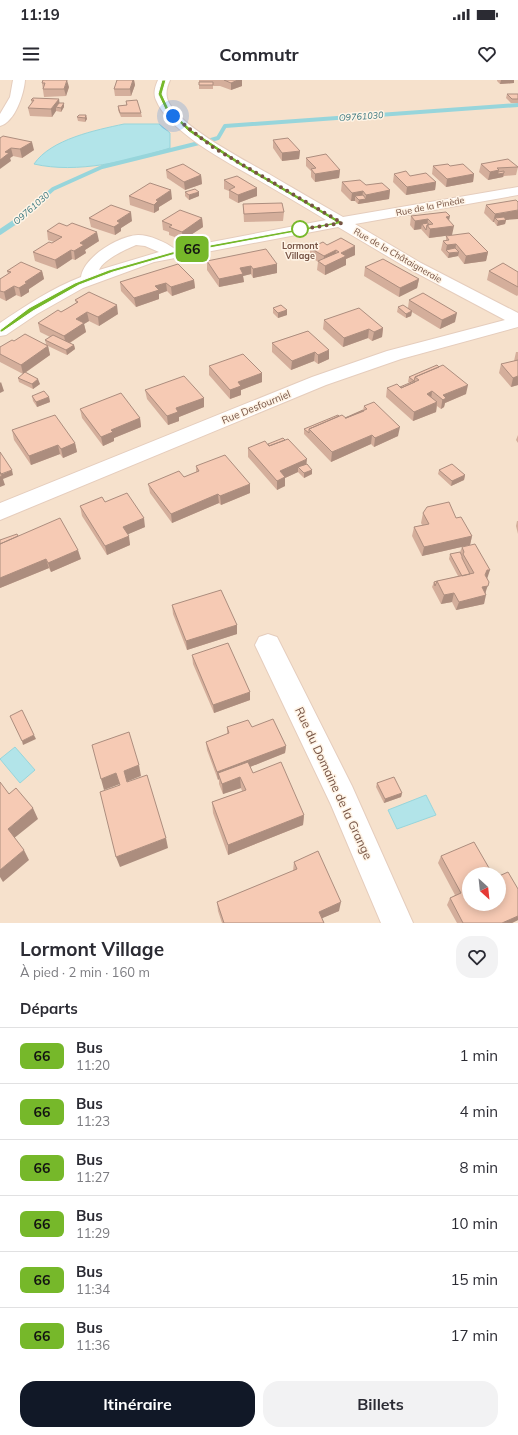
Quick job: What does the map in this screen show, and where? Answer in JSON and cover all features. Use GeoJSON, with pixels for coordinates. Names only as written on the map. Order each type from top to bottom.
{"type":"FeatureCollection","features":[{"type":"Feature","properties":{"kind":"street"},"geometry":{"type":"LineString","coordinates":[[0,122],[14,103],[18,92],[19,80]]}},
{"type":"Feature","properties":{"kind":"street","name":"Rue de la Châtaigneraie"},"geometry":{"type":"LineString","coordinates":[[164,80],[160,94],[167,109],[190,131],[241,164],[415,266],[518,321]]}},
{"type":"Feature","properties":{"kind":"street","name":"Rue de la Pinède"},"geometry":{"type":"LineString","coordinates":[[0,331],[31,310],[88,279],[172,253],[518,191]]}},
{"type":"Feature","properties":{"kind":"street"},"geometry":{"type":"LineString","coordinates":[[88,279],[94,264],[129,241],[137,240],[150,243],[172,253]]}},
{"type":"Feature","properties":{"kind":"street","name":"Rue Desfourniel"},"geometry":{"type":"LineString","coordinates":[[0,512],[319,381],[394,355],[518,321]]}},
{"type":"Feature","properties":{"kind":"street","name":"Rue du Domaine de la Grange"},"geometry":{"type":"LineString","coordinates":[[268,645],[342,796],[397,923]]}},
{"type":"Feature","properties":{"kind":"shaded area"},"geometry":{"type":"Polygon","coordinates":[[[0,80],[518,80],[518,923],[0,923],[0,80]]]}},
{"type":"Feature","properties":{"kind":"water"},"geometry":{"type":"Polygon","coordinates":[[[124,124],[159,124],[170,133],[170,148],[103,165],[68,168],[34,164],[51,148],[63,142],[101,129],[124,124]]]}},
{"type":"Feature","properties":{"kind":"water"},"geometry":{"type":"Polygon","coordinates":[[[15,747],[35,770],[20,783],[0,759],[15,747]]]}},
{"type":"Feature","properties":{"kind":"water"},"geometry":{"type":"Polygon","coordinates":[[[426,795],[436,815],[397,829],[388,810],[426,795]]]}},
{"type":"Feature","properties":{"kind":"building"},"geometry":{"type":"Polygon","coordinates":[[[43,80],[67,80],[64,89],[43,89],[45,83],[42,83],[43,80]]]}},
{"type":"Feature","properties":{"kind":"building"},"geometry":{"type":"Polygon","coordinates":[[[117,80],[133,80],[130,89],[114,89],[117,80]]]}},
{"type":"Feature","properties":{"kind":"building"},"geometry":{"type":"Polygon","coordinates":[[[224,80],[238,80],[231,83],[224,80]]]}},
{"type":"Feature","properties":{"kind":"building"},"geometry":{"type":"Polygon","coordinates":[[[199,82],[213,82],[213,85],[199,85],[199,82]]]}},
{"type":"Feature","properties":{"kind":"building"},"geometry":{"type":"Polygon","coordinates":[[[507,94],[518,94],[518,99],[512,99],[507,94]]]}},
{"type":"Feature","properties":{"kind":"building"},"geometry":{"type":"Polygon","coordinates":[[[33,98],[59,99],[51,109],[28,108],[34,100],[31,100],[33,98]]]}},
{"type":"Feature","properties":{"kind":"building"},"geometry":{"type":"Polygon","coordinates":[[[137,100],[141,113],[120,113],[118,106],[127,105],[126,101],[137,100]]]}},
{"type":"Feature","properties":{"kind":"building"},"geometry":{"type":"Polygon","coordinates":[[[59,103],[64,103],[61,108],[56,107],[59,103]]]}},
{"type":"Feature","properties":{"kind":"building"},"geometry":{"type":"Polygon","coordinates":[[[79,115],[86,115],[85,118],[77,117],[79,115]]]}},
{"type":"Feature","properties":{"kind":"building"},"geometry":{"type":"Polygon","coordinates":[[[3,136],[32,142],[20,149],[11,148],[5,152],[9,153],[0,160],[0,138],[3,136]]]}},
{"type":"Feature","properties":{"kind":"building"},"geometry":{"type":"Polygon","coordinates":[[[288,138],[300,151],[282,153],[273,140],[288,138]]]}},
{"type":"Feature","properties":{"kind":"building"},"geometry":{"type":"Polygon","coordinates":[[[326,154],[340,170],[315,174],[311,169],[316,168],[306,158],[326,154]]]}},
{"type":"Feature","properties":{"kind":"building"},"geometry":{"type":"Polygon","coordinates":[[[508,159],[518,167],[497,168],[499,170],[490,172],[481,164],[508,159]]]}},
{"type":"Feature","properties":{"kind":"building"},"geometry":{"type":"Polygon","coordinates":[[[183,164],[201,175],[184,182],[166,170],[183,164]]]}},
{"type":"Feature","properties":{"kind":"building"},"geometry":{"type":"Polygon","coordinates":[[[448,164],[450,166],[463,164],[474,174],[447,179],[433,166],[448,164]]]}},
{"type":"Feature","properties":{"kind":"building"},"geometry":{"type":"Polygon","coordinates":[[[406,171],[410,176],[426,173],[436,182],[407,187],[394,174],[406,171]]]}},
{"type":"Feature","properties":{"kind":"building"},"geometry":{"type":"Polygon","coordinates":[[[504,171],[504,173],[498,174],[498,172],[504,171]]]}},
{"type":"Feature","properties":{"kind":"building"},"geometry":{"type":"Polygon","coordinates":[[[237,176],[257,188],[238,195],[229,190],[235,187],[224,180],[237,176]]]}},
{"type":"Feature","properties":{"kind":"building"},"geometry":{"type":"Polygon","coordinates":[[[360,180],[366,185],[382,183],[390,190],[366,195],[363,191],[352,193],[342,182],[360,180]]]}},
{"type":"Feature","properties":{"kind":"building"},"geometry":{"type":"Polygon","coordinates":[[[150,183],[171,190],[156,200],[158,201],[154,205],[129,196],[150,183]]]}},
{"type":"Feature","properties":{"kind":"building"},"geometry":{"type":"Polygon","coordinates":[[[195,189],[199,192],[189,195],[185,192],[195,189]]]}},
{"type":"Feature","properties":{"kind":"building"},"geometry":{"type":"Polygon","coordinates":[[[363,195],[366,199],[359,200],[355,196],[363,195]]]}},
{"type":"Feature","properties":{"kind":"building"},"geometry":{"type":"Polygon","coordinates":[[[516,200],[518,202],[518,210],[495,214],[486,205],[516,200]]]}},
{"type":"Feature","properties":{"kind":"building"},"geometry":{"type":"Polygon","coordinates":[[[282,203],[284,212],[244,214],[243,204],[282,203]]]}},
{"type":"Feature","properties":{"kind":"building"},"geometry":{"type":"Polygon","coordinates":[[[111,205],[131,212],[117,221],[120,223],[114,227],[89,218],[111,205]]]}},
{"type":"Feature","properties":{"kind":"building"},"geometry":{"type":"Polygon","coordinates":[[[180,210],[202,218],[182,232],[169,227],[172,225],[162,221],[180,210]]]}},
{"type":"Feature","properties":{"kind":"building"},"geometry":{"type":"Polygon","coordinates":[[[446,212],[450,216],[446,217],[454,226],[430,229],[427,225],[433,224],[428,219],[415,221],[411,216],[446,212]]]}},
{"type":"Feature","properties":{"kind":"building"},"geometry":{"type":"Polygon","coordinates":[[[504,217],[506,220],[498,221],[495,218],[504,217]]]}},
{"type":"Feature","properties":{"kind":"building"},"geometry":{"type":"Polygon","coordinates":[[[59,223],[67,226],[72,223],[97,232],[80,243],[84,245],[74,251],[71,250],[55,260],[33,252],[49,242],[52,243],[62,237],[47,231],[59,223]]]}},
{"type":"Feature","properties":{"kind":"building"},"geometry":{"type":"Polygon","coordinates":[[[428,223],[429,225],[427,225],[426,230],[422,224],[428,223]]]}},
{"type":"Feature","properties":{"kind":"building"},"geometry":{"type":"Polygon","coordinates":[[[469,233],[488,252],[466,256],[456,244],[447,245],[443,241],[449,240],[446,236],[469,233]]]}},
{"type":"Feature","properties":{"kind":"building"},"geometry":{"type":"Polygon","coordinates":[[[341,238],[355,246],[341,253],[346,256],[325,266],[318,261],[339,252],[336,250],[324,256],[310,248],[323,242],[327,245],[341,238]]]}},
{"type":"Feature","properties":{"kind":"building"},"geometry":{"type":"Polygon","coordinates":[[[455,248],[459,252],[449,253],[446,250],[455,248]]]}},
{"type":"Feature","properties":{"kind":"building"},"geometry":{"type":"Polygon","coordinates":[[[266,249],[277,264],[253,269],[251,266],[240,268],[243,274],[219,279],[207,261],[266,249]]]}},
{"type":"Feature","properties":{"kind":"building"},"geometry":{"type":"Polygon","coordinates":[[[383,259],[419,279],[400,288],[365,267],[383,259]]]}},
{"type":"Feature","properties":{"kind":"building"},"geometry":{"type":"Polygon","coordinates":[[[21,262],[42,271],[25,282],[27,283],[19,288],[14,286],[4,292],[0,291],[0,279],[11,272],[7,271],[21,262]]]}},
{"type":"Feature","properties":{"kind":"building"},"geometry":{"type":"Polygon","coordinates":[[[503,263],[518,272],[518,287],[489,271],[503,263]]]}},
{"type":"Feature","properties":{"kind":"building"},"geometry":{"type":"Polygon","coordinates":[[[178,264],[194,280],[171,287],[166,283],[155,286],[159,290],[134,298],[120,282],[178,264]]]}},
{"type":"Feature","properties":{"kind":"building"},"geometry":{"type":"Polygon","coordinates":[[[89,292],[117,305],[98,317],[87,312],[76,319],[84,323],[64,336],[38,323],[58,310],[61,312],[78,302],[75,300],[89,292]]]}},
{"type":"Feature","properties":{"kind":"building"},"geometry":{"type":"Polygon","coordinates":[[[423,293],[457,313],[442,320],[409,300],[423,293]]]}},
{"type":"Feature","properties":{"kind":"building"},"geometry":{"type":"Polygon","coordinates":[[[281,305],[287,310],[278,313],[273,308],[281,305]]]}},
{"type":"Feature","properties":{"kind":"building"},"geometry":{"type":"Polygon","coordinates":[[[403,305],[412,311],[406,314],[398,307],[403,305]]]}},
{"type":"Feature","properties":{"kind":"building"},"geometry":{"type":"Polygon","coordinates":[[[359,308],[383,328],[374,332],[369,329],[344,338],[324,320],[359,308]]]}},
{"type":"Feature","properties":{"kind":"building"},"geometry":{"type":"Polygon","coordinates":[[[308,331],[329,350],[318,355],[315,352],[292,361],[272,343],[308,331]]]}},
{"type":"Feature","properties":{"kind":"building"},"geometry":{"type":"Polygon","coordinates":[[[25,334],[48,346],[21,365],[0,354],[0,347],[25,334]]]}},
{"type":"Feature","properties":{"kind":"building"},"geometry":{"type":"Polygon","coordinates":[[[53,335],[74,345],[66,350],[45,340],[53,335]]]}},
{"type":"Feature","properties":{"kind":"building"},"geometry":{"type":"Polygon","coordinates":[[[243,354],[262,373],[238,382],[241,386],[230,390],[209,366],[243,354]]]}},
{"type":"Feature","properties":{"kind":"building"},"geometry":{"type":"Polygon","coordinates":[[[518,360],[518,376],[513,378],[501,364],[518,360]]]}},
{"type":"Feature","properties":{"kind":"building"},"geometry":{"type":"Polygon","coordinates":[[[437,365],[439,367],[415,377],[414,381],[409,377],[437,365]]]}},
{"type":"Feature","properties":{"kind":"building"},"geometry":{"type":"Polygon","coordinates":[[[443,365],[468,385],[443,395],[446,398],[443,400],[432,391],[427,394],[437,402],[414,412],[387,388],[397,384],[401,388],[419,380],[415,377],[443,365]]]}},
{"type":"Feature","properties":{"kind":"building"},"geometry":{"type":"Polygon","coordinates":[[[25,372],[38,379],[32,384],[18,378],[25,372]]]}},
{"type":"Feature","properties":{"kind":"building"},"geometry":{"type":"Polygon","coordinates":[[[184,376],[204,398],[176,408],[178,412],[167,416],[145,390],[184,376]]]}},
{"type":"Feature","properties":{"kind":"building"},"geometry":{"type":"Polygon","coordinates":[[[414,381],[415,382],[401,388],[400,387],[414,381]]]}},
{"type":"Feature","properties":{"kind":"building"},"geometry":{"type":"Polygon","coordinates":[[[44,391],[49,397],[36,402],[32,396],[44,391]]]}},
{"type":"Feature","properties":{"kind":"building"},"geometry":{"type":"Polygon","coordinates":[[[121,393],[140,418],[111,430],[113,432],[101,437],[80,409],[121,393]]]}},
{"type":"Feature","properties":{"kind":"building"},"geometry":{"type":"Polygon","coordinates":[[[374,402],[400,427],[375,438],[372,435],[332,452],[309,429],[342,415],[346,418],[367,409],[364,406],[374,402]]]}},
{"type":"Feature","properties":{"kind":"building"},"geometry":{"type":"Polygon","coordinates":[[[363,410],[364,411],[345,418],[363,410]]]}},
{"type":"Feature","properties":{"kind":"building"},"geometry":{"type":"Polygon","coordinates":[[[55,415],[75,443],[61,449],[58,445],[29,456],[12,430],[55,415]]]}},
{"type":"Feature","properties":{"kind":"building"},"geometry":{"type":"Polygon","coordinates":[[[338,415],[339,416],[309,429],[309,433],[304,429],[338,415]]]}},
{"type":"Feature","properties":{"kind":"building"},"geometry":{"type":"Polygon","coordinates":[[[283,438],[285,440],[269,446],[268,444],[283,438]]]}},
{"type":"Feature","properties":{"kind":"building"},"geometry":{"type":"Polygon","coordinates":[[[288,439],[307,459],[280,471],[285,477],[277,481],[248,448],[265,441],[269,446],[288,439]]]}},
{"type":"Feature","properties":{"kind":"building"},"geometry":{"type":"Polygon","coordinates":[[[0,452],[12,470],[1,474],[0,472],[0,452]]]}},
{"type":"Feature","properties":{"kind":"building"},"geometry":{"type":"Polygon","coordinates":[[[225,455],[250,484],[220,496],[218,494],[171,514],[148,484],[179,471],[184,477],[199,471],[196,466],[225,455]]]}},
{"type":"Feature","properties":{"kind":"building"},"geometry":{"type":"Polygon","coordinates":[[[307,464],[312,470],[304,473],[298,467],[307,464]]]}},
{"type":"Feature","properties":{"kind":"building"},"geometry":{"type":"Polygon","coordinates":[[[452,464],[465,475],[452,481],[439,470],[452,464]]]}},
{"type":"Feature","properties":{"kind":"building"},"geometry":{"type":"Polygon","coordinates":[[[127,493],[144,518],[123,527],[129,536],[105,546],[80,506],[102,497],[105,502],[127,493]]]}},
{"type":"Feature","properties":{"kind":"building"},"geometry":{"type":"Polygon","coordinates":[[[449,502],[456,518],[461,517],[472,536],[424,547],[414,527],[429,524],[423,513],[427,507],[449,502]]]}},
{"type":"Feature","properties":{"kind":"building"},"geometry":{"type":"Polygon","coordinates":[[[60,518],[78,550],[48,563],[46,559],[0,578],[0,544],[60,518]]]}},
{"type":"Feature","properties":{"kind":"building"},"geometry":{"type":"Polygon","coordinates":[[[17,534],[18,536],[0,544],[0,540],[17,534]]]}},
{"type":"Feature","properties":{"kind":"building"},"geometry":{"type":"Polygon","coordinates":[[[475,544],[490,570],[487,570],[485,575],[489,582],[488,586],[482,587],[486,595],[459,602],[454,593],[444,595],[437,581],[474,573],[463,554],[464,552],[462,547],[475,544]]]}},
{"type":"Feature","properties":{"kind":"building"},"geometry":{"type":"Polygon","coordinates":[[[460,552],[470,574],[462,576],[450,554],[460,552]]]}},
{"type":"Feature","properties":{"kind":"building"},"geometry":{"type":"Polygon","coordinates":[[[221,590],[237,625],[186,641],[172,605],[221,590]]]}},
{"type":"Feature","properties":{"kind":"building"},"geometry":{"type":"Polygon","coordinates":[[[228,643],[250,692],[213,705],[192,655],[228,643]]]}},
{"type":"Feature","properties":{"kind":"building"},"geometry":{"type":"Polygon","coordinates":[[[22,710],[34,735],[22,741],[10,716],[22,710]]]}},
{"type":"Feature","properties":{"kind":"building"},"geometry":{"type":"Polygon","coordinates":[[[273,719],[286,746],[217,772],[206,742],[229,733],[227,727],[248,720],[252,727],[273,719]]]}},
{"type":"Feature","properties":{"kind":"building"},"geometry":{"type":"Polygon","coordinates":[[[129,732],[139,765],[124,771],[127,782],[147,775],[166,838],[116,857],[100,792],[120,785],[116,773],[101,779],[92,745],[129,732]]]}},
{"type":"Feature","properties":{"kind":"building"},"geometry":{"type":"Polygon","coordinates":[[[248,762],[253,773],[281,762],[304,815],[228,845],[212,802],[246,790],[240,777],[222,784],[218,773],[248,762]]]}},
{"type":"Feature","properties":{"kind":"building"},"geometry":{"type":"Polygon","coordinates":[[[394,777],[402,793],[385,799],[377,783],[394,777]]]}},
{"type":"Feature","properties":{"kind":"building"},"geometry":{"type":"Polygon","coordinates":[[[0,782],[9,794],[16,788],[33,808],[8,829],[24,850],[0,870],[0,782]]]}},
{"type":"Feature","properties":{"kind":"building"},"geometry":{"type":"Polygon","coordinates":[[[474,842],[488,867],[462,867],[462,911],[506,911],[506,873],[508,872],[518,889],[518,916],[502,923],[463,923],[450,898],[461,893],[441,856],[474,842]]]}},
{"type":"Feature","properties":{"kind":"building"},"geometry":{"type":"Polygon","coordinates":[[[318,851],[341,902],[319,912],[324,923],[224,923],[217,902],[297,869],[294,862],[318,851]]]}},
{"type":"Feature","properties":{"kind":"waterway","name":"O9761030"},"geometry":{"type":"LineString","coordinates":[[211,140],[218,138],[225,126],[518,105]]}},
{"type":"Feature","properties":{"kind":"waterway","name":"O9761030"},"geometry":{"type":"LineString","coordinates":[[19,219],[53,189],[102,167],[199,143]]}},
{"type":"Feature","properties":{"kind":"waterway","name":"O9761030"},"geometry":{"type":"LineString","coordinates":[[0,232],[21,218]]}},
{"type":"Feature","properties":{"kind":"bus line","name":"66"},"geometry":{"type":"LineString","coordinates":[[0,331],[31,310],[77,284],[151,258],[296,230],[342,223],[214,148],[190,131],[167,109],[160,94],[164,80]]}},
{"type":"Feature","properties":{"kind":"place","name":"Lormont Village"},"geometry":{"type":"Point","coordinates":[300,229]}},
{"type":"Feature","properties":{"kind":"route"},"geometry":{"type":"LineString","coordinates":[[173,116],[190,131],[214,148],[342,223],[296,230],[300,229]]}}]}
